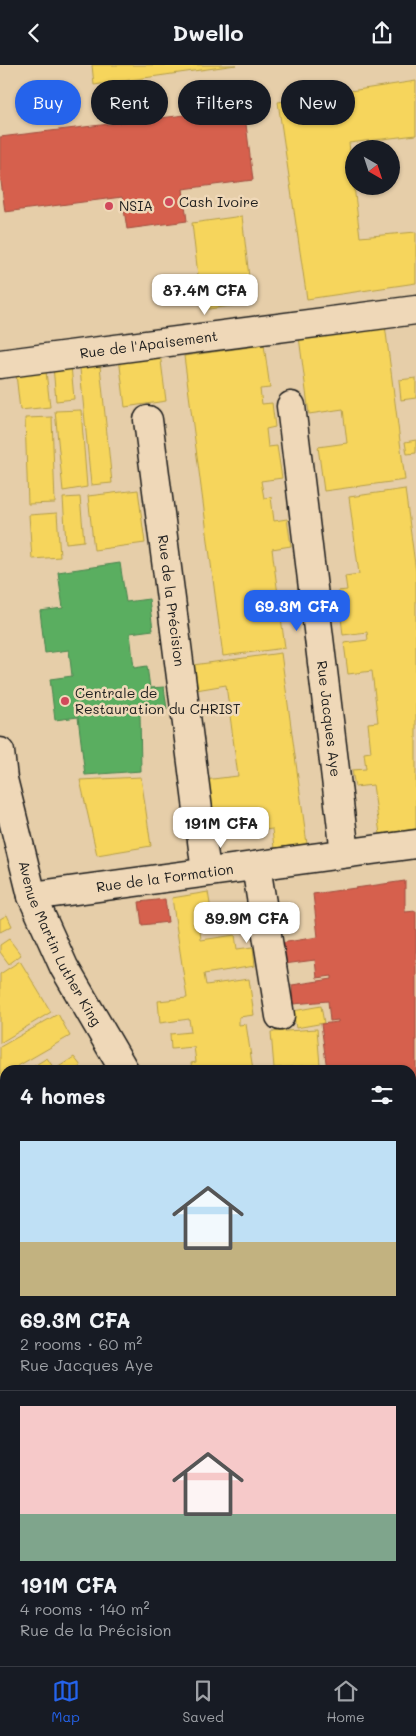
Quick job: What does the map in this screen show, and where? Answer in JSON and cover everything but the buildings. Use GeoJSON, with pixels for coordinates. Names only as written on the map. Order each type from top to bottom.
{"type":"FeatureCollection","features":[{"type":"Feature","properties":{"kind":"street","name":"Rue de l'Apaisement"},"geometry":{"type":"LineString","coordinates":[[0,364],[416,309]]}},
{"type":"Feature","properties":{"kind":"street","name":"Rue Jacques Aye"},"geometry":{"type":"LineString","coordinates":[[292,406],[345,853]]}},
{"type":"Feature","properties":{"kind":"street","name":"Rue de la Précision"},"geometry":{"type":"LineString","coordinates":[[148,420],[206,872]]}},
{"type":"Feature","properties":{"kind":"street","name":"Avenue Martin Luther King"},"geometry":{"type":"LineString","coordinates":[[0,752],[3,779],[32,896],[64,967],[121,1065]]}},
{"type":"Feature","properties":{"kind":"street","name":"Rue de la Formation"},"geometry":{"type":"LineString","coordinates":[[32,896],[416,844]]}},
{"type":"Feature","properties":{"kind":"street"},"geometry":{"type":"LineString","coordinates":[[256,866],[280,1016]]}},
{"type":"Feature","properties":{"kind":"place","name":"Cash Ivoire"},"geometry":{"type":"Point","coordinates":[169,202]}},
{"type":"Feature","properties":{"kind":"place","name":"NSIA"},"geometry":{"type":"Point","coordinates":[109,206]}},
{"type":"Feature","properties":{"kind":"place","name":"Centrale de Restauration du CHRIST"},"geometry":{"type":"Point","coordinates":[65,701]}}]}
